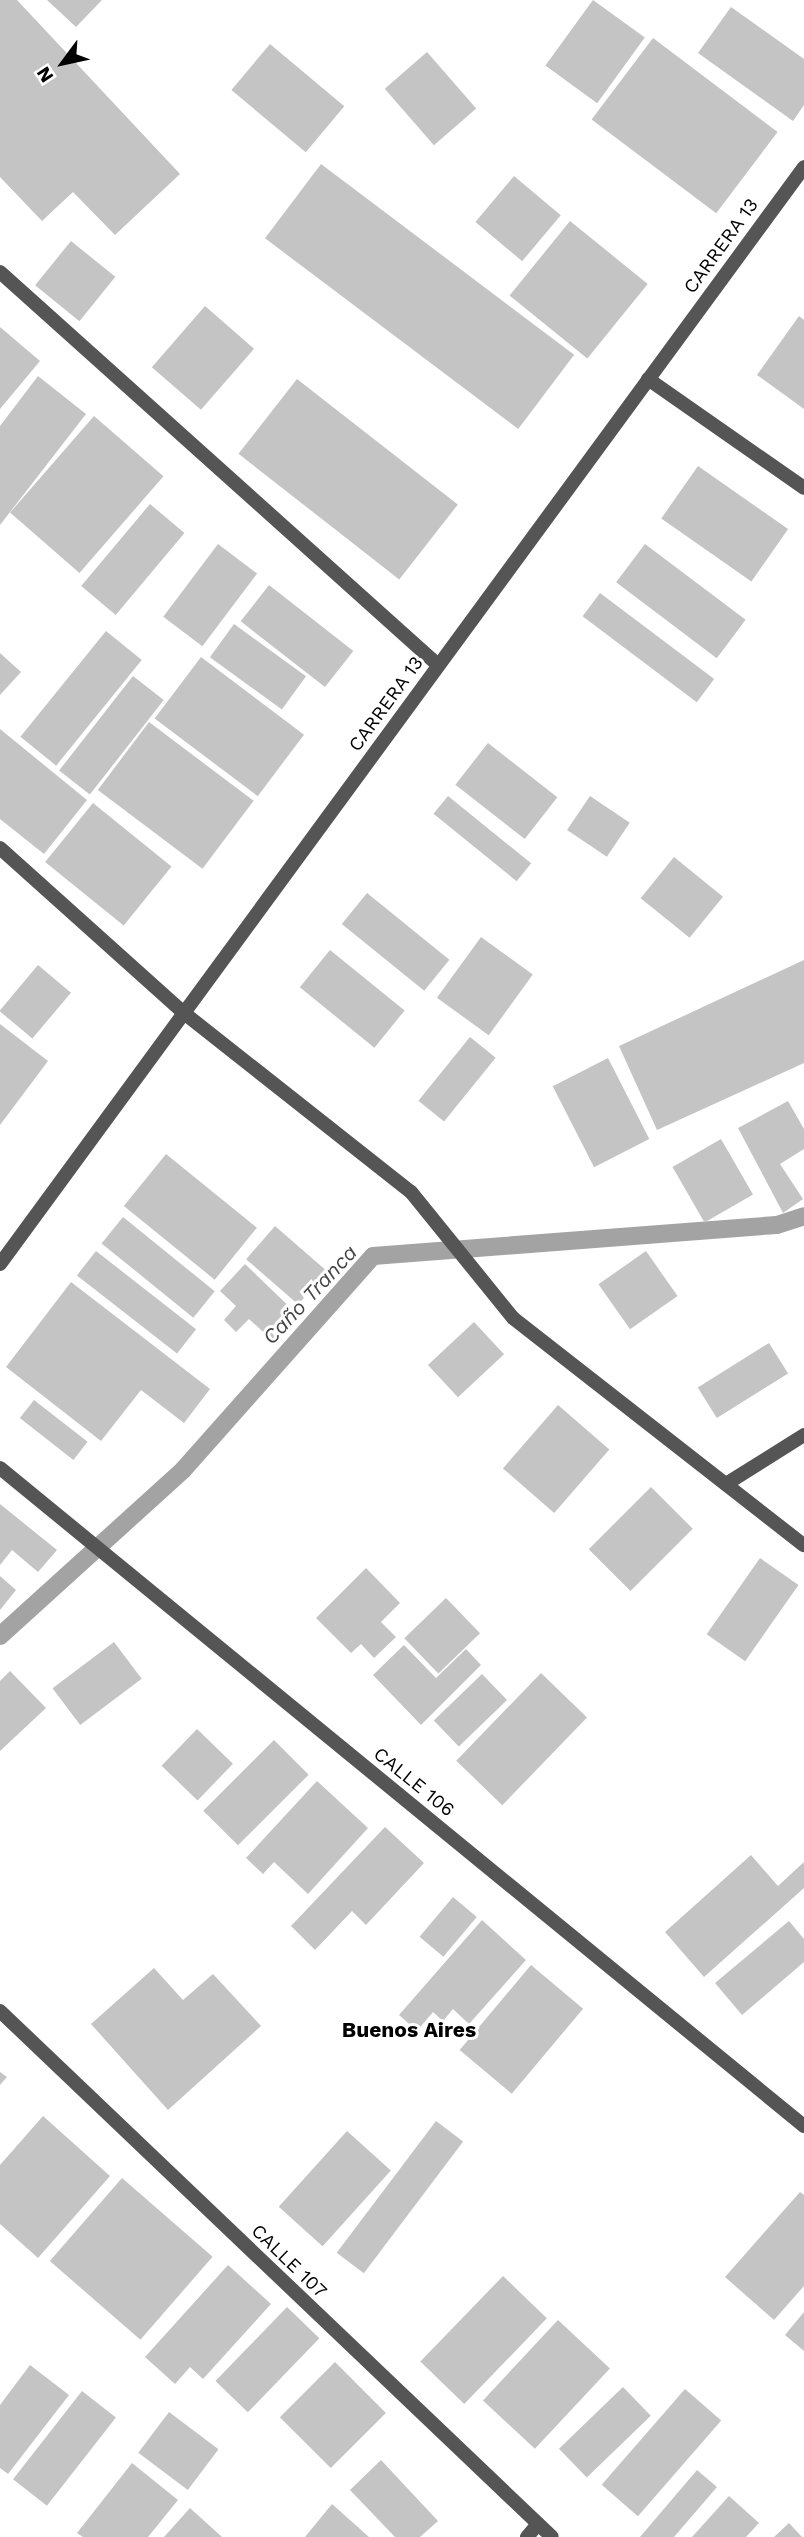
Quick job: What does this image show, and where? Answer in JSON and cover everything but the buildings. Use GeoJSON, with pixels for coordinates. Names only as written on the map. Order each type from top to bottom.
{"type":"FeatureCollection","features":[{"type":"Feature","properties":{"kind":"street","name":"CARRERA 13"},"geometry":{"type":"LineString","coordinates":[[0,1264],[804,167]]}},
{"type":"Feature","properties":{"kind":"street"},"geometry":{"type":"LineString","coordinates":[[0,272],[438,665]]}},
{"type":"Feature","properties":{"kind":"street"},"geometry":{"type":"LineString","coordinates":[[648,379],[804,488]]}},
{"type":"Feature","properties":{"kind":"street"},"geometry":{"type":"LineString","coordinates":[[0,848],[184,1013],[411,1192],[513,1318],[804,1545]]}},
{"type":"Feature","properties":{"kind":"street"},"geometry":{"type":"LineString","coordinates":[[726,1484],[804,1435]]}},
{"type":"Feature","properties":{"kind":"street","name":"CALLE 106"},"geometry":{"type":"LineString","coordinates":[[0,1468],[804,2126]]}},
{"type":"Feature","properties":{"kind":"street","name":"CALLE 107"},"geometry":{"type":"LineString","coordinates":[[0,2011],[552,2537]]}},
{"type":"Feature","properties":{"kind":"street"},"geometry":{"type":"LineString","coordinates":[[527,2537],[537,2525]]}},
{"type":"Feature","properties":{"kind":"waterway","name":"Caño Tranca"},"geometry":{"type":"LineString","coordinates":[[0,1636],[183,1470],[373,1256],[777,1225],[804,1216]]}},
{"type":"Feature","properties":{"kind":"district","name":"Buenos Aires"},"geometry":{"type":"Point","coordinates":[409,2030]}}]}
